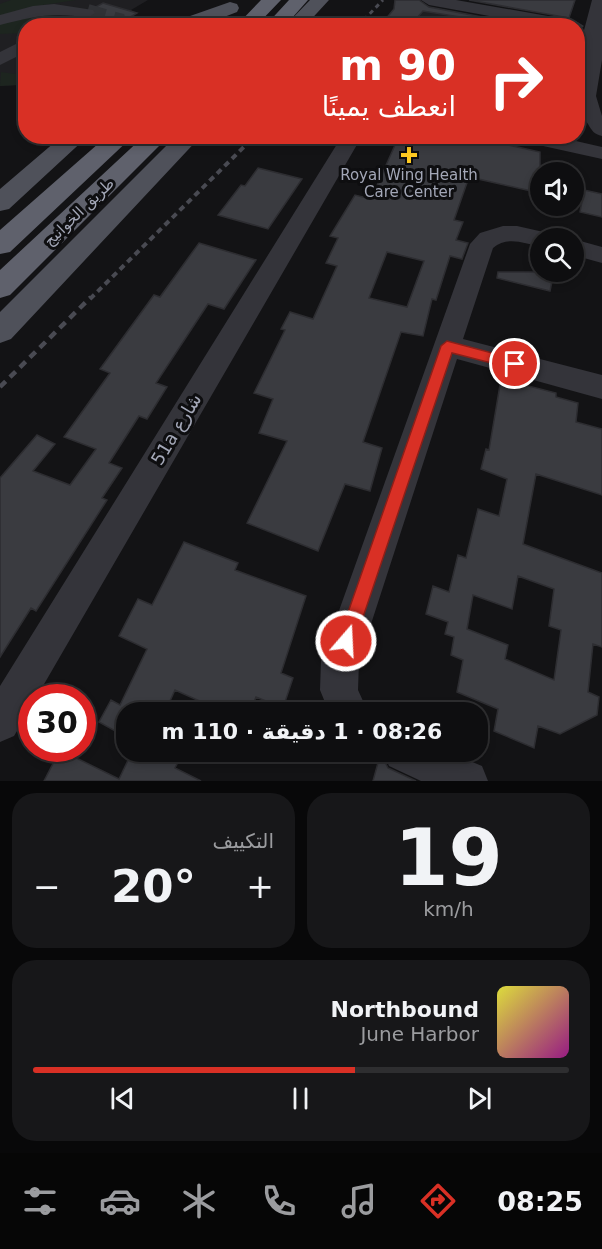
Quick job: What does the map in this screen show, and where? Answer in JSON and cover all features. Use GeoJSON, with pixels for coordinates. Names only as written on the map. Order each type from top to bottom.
{"type":"FeatureCollection","features":[{"type":"Feature","properties":{"kind":"highway"},"geometry":{"type":"LineString","coordinates":[[253,18],[272,0]]}},
{"type":"Feature","properties":{"kind":"highway"},"geometry":{"type":"LineString","coordinates":[[290,18],[308,9]]}},
{"type":"Feature","properties":{"kind":"highway","name":"طريق الخوانيج"},"geometry":{"type":"LineString","coordinates":[[0,245],[113,144]]}},
{"type":"Feature","properties":{"kind":"highway","name":"طريق الخوانيج"},"geometry":{"type":"LineString","coordinates":[[0,287],[162,149]]}},
{"type":"Feature","properties":{"kind":"main road"},"geometry":{"type":"LineString","coordinates":[[201,18],[235,4]]}},
{"type":"Feature","properties":{"kind":"main road"},"geometry":{"type":"LineString","coordinates":[[218,18],[235,4]]}},
{"type":"Feature","properties":{"kind":"main road"},"geometry":{"type":"LineString","coordinates":[[0,203],[68,144]]}},
{"type":"Feature","properties":{"kind":"main road"},"geometry":{"type":"LineString","coordinates":[[0,331],[162,149],[179,144]]}},
{"type":"Feature","properties":{"kind":"street"},"geometry":{"type":"LineString","coordinates":[[429,0],[518,18]]}},
{"type":"Feature","properties":{"kind":"street"},"geometry":{"type":"LineString","coordinates":[[496,0],[547,8],[552,6]]}},
{"type":"Feature","properties":{"kind":"street"},"geometry":{"type":"LineString","coordinates":[[582,18],[589,0]]}},
{"type":"Feature","properties":{"kind":"street"},"geometry":{"type":"LineString","coordinates":[[591,67],[586,49],[600,0]]}},
{"type":"Feature","properties":{"kind":"street"},"geometry":{"type":"LineString","coordinates":[[0,20],[42,10],[86,8]]}},
{"type":"Feature","properties":{"kind":"street"},"geometry":{"type":"LineString","coordinates":[[68,18],[86,8]]}},
{"type":"Feature","properties":{"kind":"street"},"geometry":{"type":"LineString","coordinates":[[585,94],[591,67],[602,36]]}},
{"type":"Feature","properties":{"kind":"street"},"geometry":{"type":"LineString","coordinates":[[0,40],[18,41]]}},
{"type":"Feature","properties":{"kind":"street"},"geometry":{"type":"LineString","coordinates":[[1,61],[18,48]]}},
{"type":"Feature","properties":{"kind":"street"},"geometry":{"type":"LineString","coordinates":[[585,116],[602,130]]}},
{"type":"Feature","properties":{"kind":"street"},"geometry":{"type":"LineString","coordinates":[[585,138],[602,142]]}},
{"type":"Feature","properties":{"kind":"street","name":"51a شارع"},"geometry":{"type":"LineString","coordinates":[[0,722],[347,144]]}},
{"type":"Feature","properties":{"kind":"street"},"geometry":{"type":"LineString","coordinates":[[560,144],[602,153]]}},
{"type":"Feature","properties":{"kind":"street"},"geometry":{"type":"LineString","coordinates":[[344,702],[339,690],[340,660],[482,244],[492,236],[506,233],[530,237]]}},
{"type":"Feature","properties":{"kind":"street"},"geometry":{"type":"LineString","coordinates":[[584,250],[602,255]]}},
{"type":"Feature","properties":{"kind":"street"},"geometry":{"type":"LineString","coordinates":[[447,346],[598,387]]}},
{"type":"Feature","properties":{"kind":"street"},"geometry":{"type":"LineString","coordinates":[[425,762],[467,781]]}},
{"type":"Feature","properties":{"kind":"shaded area"},"geometry":{"type":"Polygon","coordinates":[[[0,0],[148,0],[131,10],[137,13],[129,18],[18,18],[18,85],[0,86],[0,0]]]}},
{"type":"Feature","properties":{"kind":"shaded area"},"geometry":{"type":"Polygon","coordinates":[[[11,0],[76,0],[30,7],[0,16],[0,4],[11,0]]]}},
{"type":"Feature","properties":{"kind":"shaded area"},"geometry":{"type":"Polygon","coordinates":[[[400,1],[474,15],[472,18],[386,18],[400,1]]]}},
{"type":"Feature","properties":{"kind":"shaded area"},"geometry":{"type":"Polygon","coordinates":[[[55,14],[48,18],[18,18],[18,33],[0,34],[0,24],[17,18],[55,14]]]}},
{"type":"Feature","properties":{"kind":"shaded area"},"geometry":{"type":"Polygon","coordinates":[[[1,72],[15,74],[18,72],[18,85],[0,86],[1,72]]]}},
{"type":"Feature","properties":{"kind":"building"},"geometry":{"type":"Polygon","coordinates":[[[395,0],[419,0],[429,7],[487,18],[467,18],[423,11],[417,18],[387,18],[394,9],[395,0]]]}},
{"type":"Feature","properties":{"kind":"building"},"geometry":{"type":"Polygon","coordinates":[[[469,0],[575,0],[569,18],[469,0]]]}},
{"type":"Feature","properties":{"kind":"building"},"geometry":{"type":"Polygon","coordinates":[[[103,3],[137,13],[129,18],[123,16],[91,18],[97,13],[94,8],[103,3]]]}},
{"type":"Feature","properties":{"kind":"building"},"geometry":{"type":"Polygon","coordinates":[[[395,144],[504,144],[540,152],[540,162],[530,162],[530,191],[469,177],[454,220],[463,222],[456,240],[468,243],[462,259],[450,256],[436,300],[432,299],[423,336],[401,332],[363,442],[382,448],[370,491],[345,484],[318,551],[247,523],[287,441],[259,433],[273,399],[254,393],[285,330],[281,329],[290,312],[313,319],[337,266],[326,263],[338,238],[330,236],[355,195],[371,199],[395,144]],[[387,252],[369,298],[407,307],[424,261],[387,252]]]}},
{"type":"Feature","properties":{"kind":"building"},"geometry":{"type":"Polygon","coordinates":[[[258,168],[302,179],[268,229],[218,215],[241,185],[245,186],[258,168]]]}},
{"type":"Feature","properties":{"kind":"building"},"geometry":{"type":"Polygon","coordinates":[[[584,190],[602,194],[602,217],[584,213],[584,190]]]}},
{"type":"Feature","properties":{"kind":"building"},"geometry":{"type":"Polygon","coordinates":[[[199,243],[256,260],[224,309],[208,304],[156,383],[167,387],[147,419],[139,416],[109,463],[122,468],[102,498],[107,500],[36,611],[31,608],[0,657],[0,478],[37,435],[55,444],[33,471],[70,485],[96,449],[64,437],[110,373],[100,369],[154,295],[160,297],[199,243]]]}},
{"type":"Feature","properties":{"kind":"building"},"geometry":{"type":"Polygon","coordinates":[[[498,272],[530,272],[530,282],[552,282],[550,291],[497,278],[498,272]]]}},
{"type":"Feature","properties":{"kind":"building"},"geometry":{"type":"Polygon","coordinates":[[[501,379],[556,393],[556,397],[578,403],[576,422],[602,429],[602,495],[536,474],[523,544],[602,573],[602,647],[593,644],[588,692],[599,697],[597,715],[560,734],[538,726],[534,748],[494,731],[498,709],[488,705],[488,702],[481,702],[457,692],[463,660],[451,655],[454,637],[445,634],[448,622],[426,614],[433,586],[449,592],[458,555],[466,558],[478,509],[499,516],[507,479],[481,469],[486,449],[489,450],[501,379]],[[518,576],[512,609],[473,595],[467,629],[508,645],[505,659],[554,680],[561,630],[549,626],[554,589],[518,576]]]}},
{"type":"Feature","properties":{"kind":"building"},"geometry":{"type":"Polygon","coordinates":[[[184,542],[238,563],[235,570],[306,596],[281,673],[293,678],[285,702],[268,702],[256,697],[254,702],[202,702],[175,690],[170,702],[121,702],[147,649],[119,636],[138,599],[152,605],[184,542]]]}},
{"type":"Feature","properties":{"kind":"building"},"geometry":{"type":"Polygon","coordinates":[[[111,700],[116,703],[116,731],[99,722],[111,700]]]}},
{"type":"Feature","properties":{"kind":"building"},"geometry":{"type":"Polygon","coordinates":[[[54,762],[84,762],[119,779],[127,762],[178,762],[175,768],[201,781],[44,781],[54,762]]]}},
{"type":"Feature","properties":{"kind":"building"},"geometry":{"type":"Polygon","coordinates":[[[378,762],[385,762],[388,768],[416,781],[373,781],[378,762]]]}},
{"type":"Feature","properties":{"kind":"tunnel"},"geometry":{"type":"LineString","coordinates":[[87,13],[104,18]]}},
{"type":"Feature","properties":{"kind":"railway"},"geometry":{"type":"LineString","coordinates":[[366,18],[383,0]]}},
{"type":"Feature","properties":{"kind":"railway"},"geometry":{"type":"LineString","coordinates":[[90,299],[247,144]]}},
{"type":"Feature","properties":{"kind":"railway"},"geometry":{"type":"LineString","coordinates":[[0,387],[91,297]]}},
{"type":"Feature","properties":{"kind":"place","name":"Royal Wing Health Care Center"},"geometry":{"type":"Point","coordinates":[409,155]}},
{"type":"Feature","properties":{"kind":"route"},"geometry":{"type":"LineString","coordinates":[[346,641],[447,346],[515,364]]}}]}
